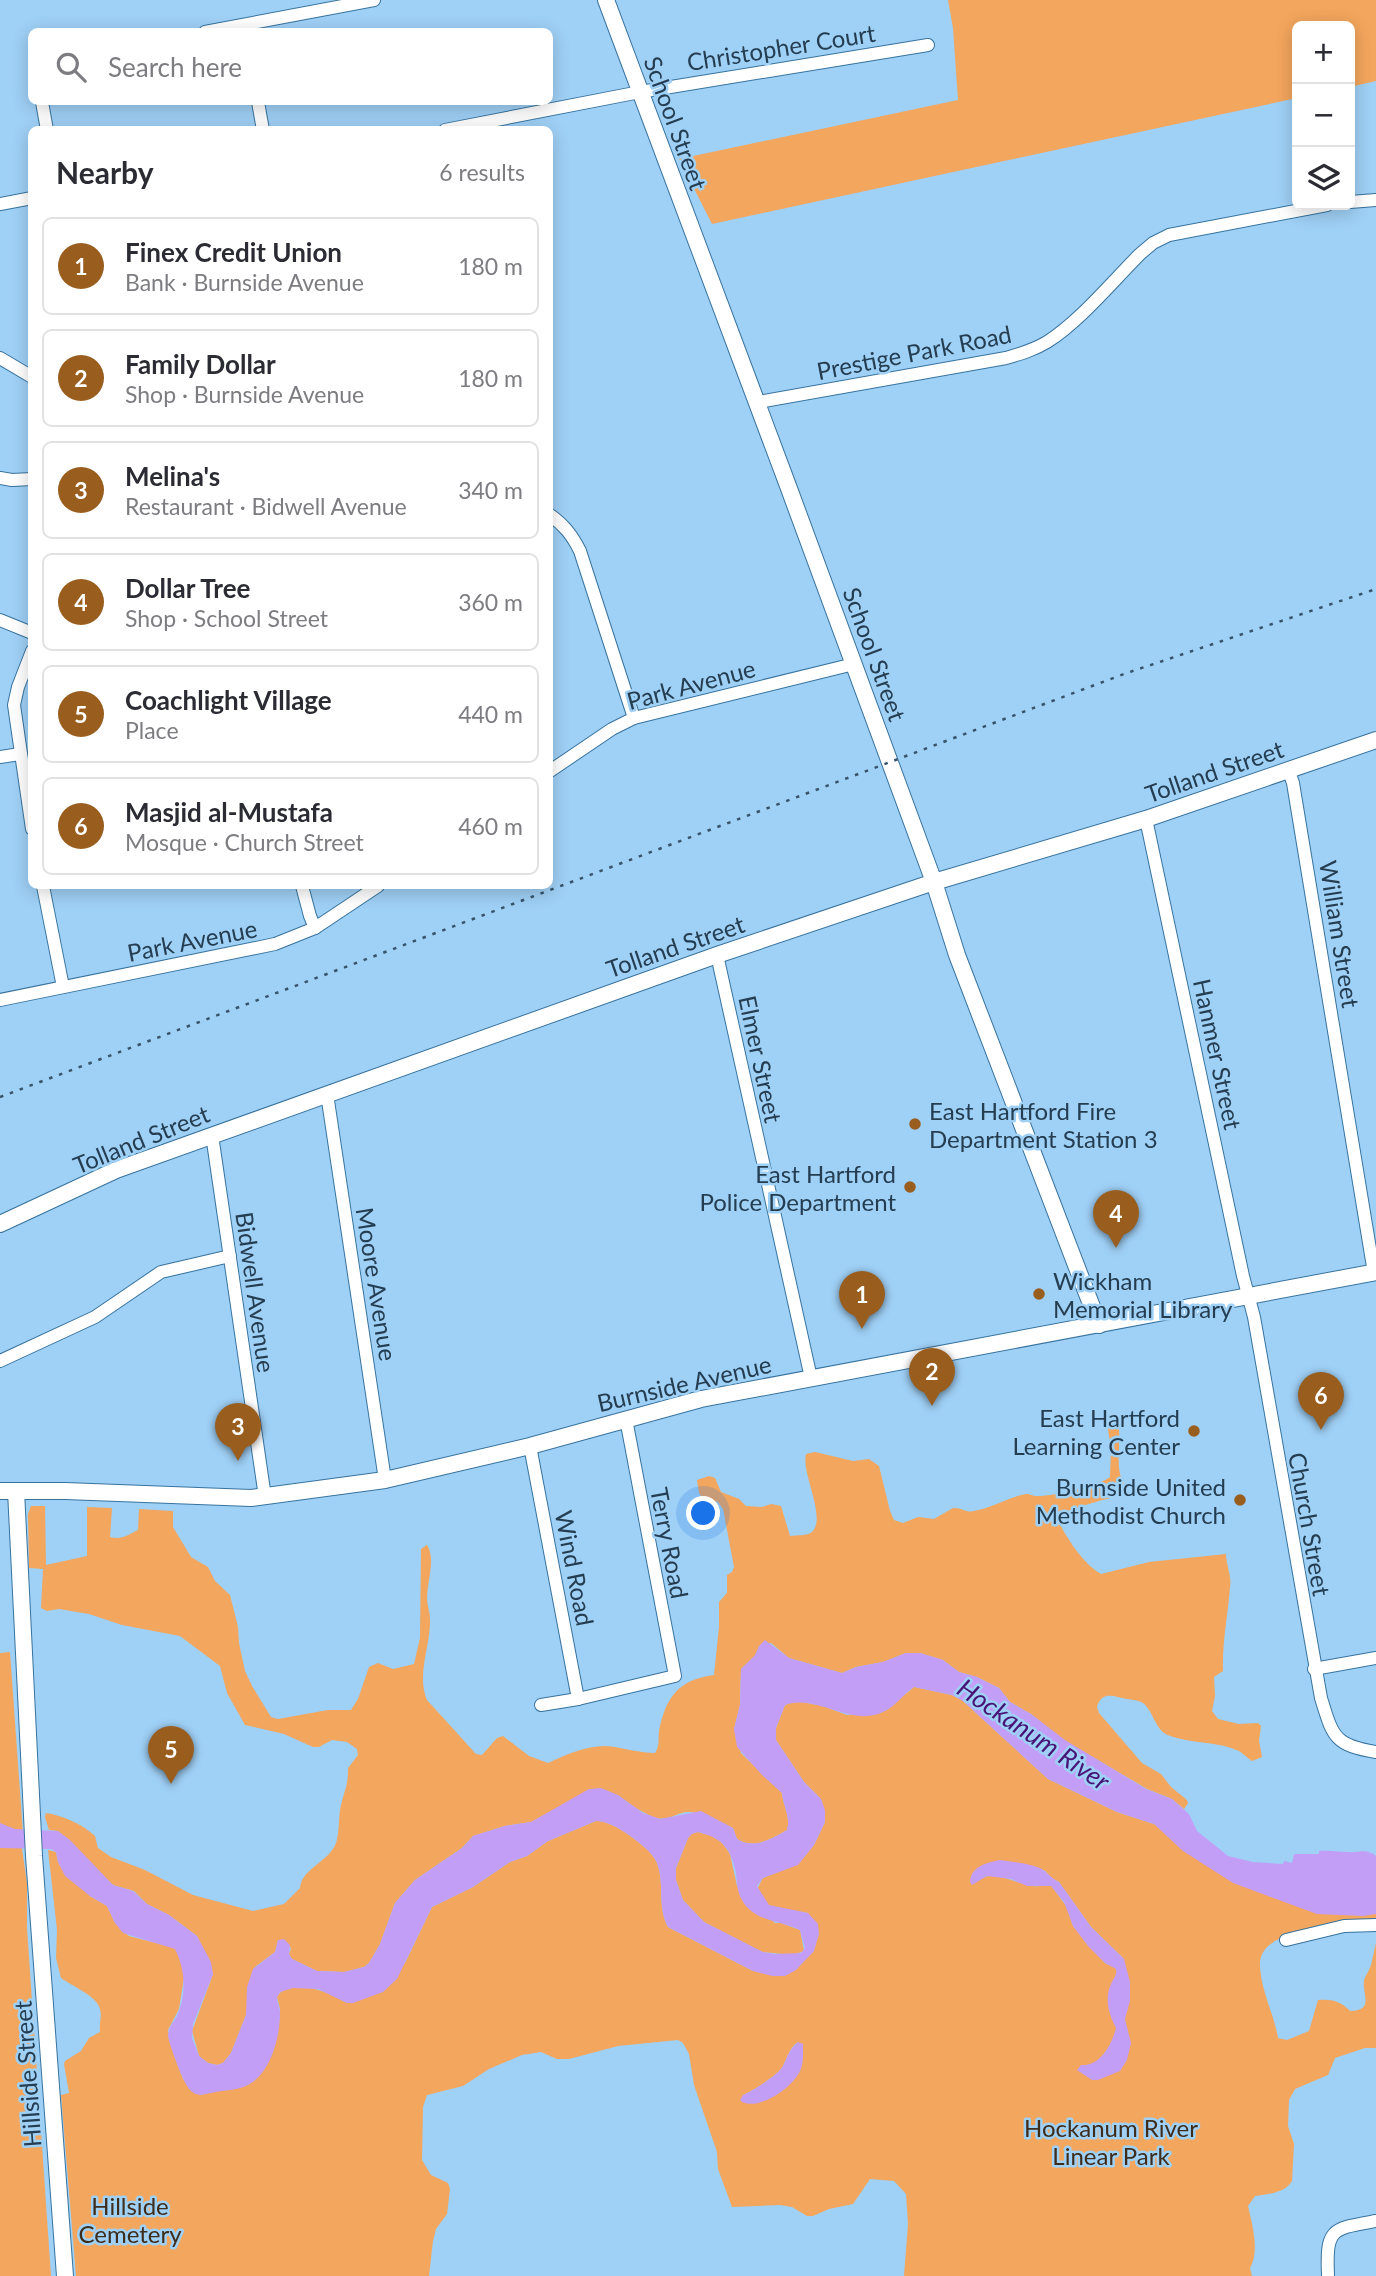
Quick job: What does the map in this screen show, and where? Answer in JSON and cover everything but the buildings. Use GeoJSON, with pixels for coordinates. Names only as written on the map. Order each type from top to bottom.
{"type":"FeatureCollection","features":[{"type":"Feature","properties":{"kind":"main road","name":"School Street"},"geometry":{"type":"LineString","coordinates":[[606,0],[682,207],[758,402],[934,882],[957,955],[1099,1325]]}},
{"type":"Feature","properties":{"kind":"main road","name":"Tolland Street"},"geometry":{"type":"LineString","coordinates":[[0,1224],[116,1170],[717,955],[934,882],[1146,819],[1376,740]]}},
{"type":"Feature","properties":{"kind":"main road","name":"Burnside Avenue"},"geometry":{"type":"LineString","coordinates":[[8,1491],[265,1497],[385,1480],[530,1446],[701,1399],[1375,1273]]}},
{"type":"Feature","properties":{"kind":"main road","name":"Hillside Street"},"geometry":{"type":"LineString","coordinates":[[8,1491],[65,2276]]}},
{"type":"Feature","properties":{"kind":"street"},"geometry":{"type":"LineString","coordinates":[[245,28],[374,0]]}},
{"type":"Feature","properties":{"kind":"street","name":"Christopher Court"},"geometry":{"type":"LineString","coordinates":[[466,126],[640,92],[928,45]]}},
{"type":"Feature","properties":{"kind":"street"},"geometry":{"type":"LineString","coordinates":[[43,105],[46,126]]}},
{"type":"Feature","properties":{"kind":"street"},"geometry":{"type":"LineString","coordinates":[[259,105],[262,126]]}},
{"type":"Feature","properties":{"kind":"street"},"geometry":{"type":"LineString","coordinates":[[0,204],[28,199]]}},
{"type":"Feature","properties":{"kind":"street"},"geometry":{"type":"LineString","coordinates":[[1355,202],[1376,200]]}},
{"type":"Feature","properties":{"kind":"street","name":"Prestige Park Road"},"geometry":{"type":"LineString","coordinates":[[758,402],[995,360],[1029,351],[1065,329],[1153,243],[1169,235],[1301,210]]}},
{"type":"Feature","properties":{"kind":"street"},"geometry":{"type":"LineString","coordinates":[[0,358],[28,375]]}},
{"type":"Feature","properties":{"kind":"street"},"geometry":{"type":"LineString","coordinates":[[0,478],[28,479]]}},
{"type":"Feature","properties":{"kind":"street"},"geometry":{"type":"LineString","coordinates":[[553,517],[573,536],[580,551],[634,718]]}},
{"type":"Feature","properties":{"kind":"street"},"geometry":{"type":"LineString","coordinates":[[0,620],[28,631]]}},
{"type":"Feature","properties":{"kind":"street"},"geometry":{"type":"LineString","coordinates":[[28,661],[18,687],[15,705],[28,804]]}},
{"type":"Feature","properties":{"kind":"street","name":"Park Avenue"},"geometry":{"type":"LineString","coordinates":[[553,769],[612,729],[634,718],[854,664]]}},
{"type":"Feature","properties":{"kind":"street"},"geometry":{"type":"LineString","coordinates":[[0,757],[20,754]]}},
{"type":"Feature","properties":{"kind":"street","name":"William Street"},"geometry":{"type":"LineString","coordinates":[[1287,769],[1293,783],[1375,1273]]}},
{"type":"Feature","properties":{"kind":"street","name":"Hanmer Street"},"geometry":{"type":"LineString","coordinates":[[1146,819],[1249,1298]]}},
{"type":"Feature","properties":{"kind":"street"},"geometry":{"type":"LineString","coordinates":[[44,889],[63,987]]}},
{"type":"Feature","properties":{"kind":"street"},"geometry":{"type":"LineString","coordinates":[[303,889],[315,928]]}},
{"type":"Feature","properties":{"kind":"street","name":"Park Avenue"},"geometry":{"type":"LineString","coordinates":[[0,1000],[275,944],[315,928],[374,889]]}},
{"type":"Feature","properties":{"kind":"street","name":"Elmer Street"},"geometry":{"type":"LineString","coordinates":[[717,955],[811,1378]]}},
{"type":"Feature","properties":{"kind":"street","name":"Moore Avenue"},"geometry":{"type":"LineString","coordinates":[[327,1094],[385,1480]]}},
{"type":"Feature","properties":{"kind":"street","name":"Bidwell Avenue"},"geometry":{"type":"LineString","coordinates":[[212,1135],[265,1497]]}},
{"type":"Feature","properties":{"kind":"street"},"geometry":{"type":"LineString","coordinates":[[0,1361],[94,1317],[161,1272],[230,1256]]}},
{"type":"Feature","properties":{"kind":"street","name":"Church Street"},"geometry":{"type":"LineString","coordinates":[[1249,1298],[1267,1388],[1314,1670],[1329,1725],[1339,1741],[1351,1748],[1376,1752]]}},
{"type":"Feature","properties":{"kind":"street","name":"Terry Road"},"geometry":{"type":"LineString","coordinates":[[578,1699],[675,1676],[626,1419]]}},
{"type":"Feature","properties":{"kind":"street","name":"Wind Road"},"geometry":{"type":"LineString","coordinates":[[530,1446],[578,1699]]}},
{"type":"Feature","properties":{"kind":"street"},"geometry":{"type":"LineString","coordinates":[[1314,1670],[1376,1658]]}},
{"type":"Feature","properties":{"kind":"street"},"geometry":{"type":"LineString","coordinates":[[541,1704],[578,1699]]}},
{"type":"Feature","properties":{"kind":"street"},"geometry":{"type":"LineString","coordinates":[[1286,1940],[1344,1926],[1376,1925]]}},
{"type":"Feature","properties":{"kind":"street"},"geometry":{"type":"LineString","coordinates":[[1328,2276],[1327,2247],[1331,2235],[1344,2227],[1376,2221]]}},
{"type":"Feature","properties":{"kind":"green space"},"geometry":{"type":"Polygon","coordinates":[[[948,0],[1376,0],[1376,81],[1355,86],[1355,21],[1292,21],[1292,99],[712,224],[679,159],[958,100],[953,28],[948,0]]]}},
{"type":"Feature","properties":{"kind":"green space"},"geometry":{"type":"Polygon","coordinates":[[[1113,1416],[1116,1416],[1118,1423],[1119,1467],[1127,1495],[1079,1507],[1057,1519],[1081,1557],[1101,1574],[1149,1562],[1226,1554],[1230,1583],[1223,1671],[1214,1677],[1215,1696],[1212,1711],[1218,1719],[1239,1724],[1258,1723],[1261,1726],[1259,1741],[1262,1757],[1252,1761],[1231,1748],[1170,1736],[1161,1730],[1141,1702],[1113,1696],[1102,1698],[1097,1707],[1099,1713],[1142,1763],[1161,1774],[1171,1787],[1187,1800],[1184,1809],[1172,1799],[1147,1789],[1064,1740],[1031,1714],[1010,1702],[999,1688],[959,1672],[943,1660],[920,1653],[906,1653],[842,1673],[789,1658],[771,1643],[759,1646],[756,1655],[741,1669],[740,1705],[734,1729],[741,1753],[782,1793],[787,1830],[769,1840],[743,1842],[737,1839],[733,1828],[707,1816],[686,1812],[657,1818],[618,1795],[558,1808],[531,1822],[505,1826],[473,1836],[462,1848],[415,1880],[395,1903],[380,1944],[364,1967],[344,1972],[317,1971],[292,1959],[289,1954],[291,1948],[278,1940],[275,1952],[255,1967],[246,2015],[231,2053],[223,2063],[217,2065],[208,2063],[199,2056],[192,2031],[213,1974],[197,1936],[169,1915],[147,1904],[134,1891],[113,1885],[58,1831],[49,1830],[46,1813],[72,1821],[95,1836],[98,1848],[111,1857],[145,1870],[193,1895],[253,1911],[284,1904],[300,1888],[305,1875],[333,1850],[348,1768],[358,1755],[357,1749],[347,1742],[332,1740],[313,1747],[284,1734],[245,1725],[227,1693],[220,1666],[180,1636],[122,1625],[89,1614],[59,1609],[47,1611],[41,1608],[43,1569],[29,1568],[28,1514],[31,1506],[45,1506],[46,1565],[87,1556],[87,1507],[112,1508],[110,1537],[114,1538],[125,1537],[138,1530],[139,1509],[173,1511],[173,1527],[191,1557],[208,1567],[215,1581],[230,1595],[245,1671],[271,1717],[278,1719],[328,1710],[351,1710],[358,1699],[369,1667],[378,1663],[393,1669],[414,1664],[420,1638],[421,1549],[427,1545],[431,1557],[427,1598],[430,1629],[423,1680],[427,1700],[476,1754],[482,1755],[497,1738],[503,1736],[529,1756],[548,1763],[576,1751],[598,1746],[655,1753],[665,1709],[676,1692],[691,1681],[714,1675],[719,1602],[727,1593],[727,1575],[734,1567],[723,1509],[718,1502],[704,1500],[699,1493],[697,1480],[709,1476],[715,1478],[721,1492],[739,1499],[746,1506],[781,1506],[790,1536],[802,1535],[812,1532],[817,1517],[805,1462],[806,1454],[815,1452],[853,1461],[869,1459],[879,1466],[894,1520],[903,1523],[918,1517],[934,1519],[953,1508],[974,1511],[1020,1495],[1053,1495],[1105,1480],[1110,1477],[1111,1448],[1108,1427],[1113,1416]]]}},
{"type":"Feature","properties":{"kind":"green space"},"geometry":{"type":"Polygon","coordinates":[[[10,1652],[51,2276],[0,2276],[0,1653],[10,1652]]]}},
{"type":"Feature","properties":{"kind":"green space"},"geometry":{"type":"Polygon","coordinates":[[[914,1687],[952,1695],[963,1701],[1048,1779],[1117,1812],[1154,1824],[1203,1853],[1376,1911],[1376,1926],[1326,1928],[1288,1935],[1273,1942],[1263,1952],[1260,1966],[1265,1993],[1278,2038],[1287,2040],[1309,2031],[1318,2000],[1336,2001],[1350,2011],[1365,2005],[1364,1981],[1376,1943],[1376,2048],[1365,2048],[1335,2058],[1328,2075],[1295,2089],[1289,2100],[1288,2126],[1294,2144],[1292,2181],[1281,2190],[1255,2196],[1248,2206],[1255,2246],[1250,2268],[1252,2276],[904,2276],[908,2224],[906,2194],[894,2181],[870,2179],[853,2204],[829,2209],[813,2216],[780,2205],[732,2207],[694,2085],[689,2054],[678,2040],[618,2046],[569,2059],[557,2059],[541,2052],[522,2055],[489,2069],[463,2086],[427,2095],[423,2107],[422,2160],[431,2175],[448,2183],[450,2189],[447,2214],[436,2229],[433,2241],[429,2276],[76,2276],[61,2095],[69,2093],[65,2061],[81,2051],[89,2038],[100,2032],[101,2012],[94,2000],[61,1978],[56,1958],[57,1930],[48,1850],[56,1852],[64,1872],[90,1896],[107,1906],[115,1923],[129,1936],[175,1948],[183,1965],[184,1978],[179,2009],[168,2030],[170,2043],[183,2079],[201,2095],[207,2093],[279,2026],[280,2009],[277,1997],[283,1991],[291,1987],[310,1988],[347,2003],[405,1963],[432,1907],[473,1887],[548,1841],[596,1821],[608,1823],[623,1831],[655,1859],[661,1879],[663,1912],[668,1927],[753,1971],[814,1951],[808,1913],[769,1906],[757,1889],[763,1878],[798,1864],[814,1845],[825,1822],[821,1799],[804,1782],[776,1740],[776,1728],[785,1705],[797,1701],[823,1706],[847,1715],[885,1711],[914,1687]],[[977,1870],[972,1874],[981,1878],[994,1876],[1033,1886],[1051,1885],[1069,1910],[1073,1926],[1105,1963],[1116,1968],[1124,1959],[1091,1927],[1059,1882],[1044,1870],[977,1870]],[[797,2042],[780,2070],[743,2095],[767,2100],[797,2042]]]}},
{"type":"Feature","properties":{"kind":"green space"},"geometry":{"type":"Polygon","coordinates":[[[692,1833],[716,1837],[723,1844],[730,1854],[737,1886],[775,1923],[800,1930],[804,1951],[793,1955],[762,1952],[704,1922],[683,1900],[676,1880],[676,1868],[688,1838],[692,1833]]]}},
{"type":"Feature","properties":{"kind":"water","name":"Hockanum River"},"geometry":{"type":"Polygon","coordinates":[[[765,1640],[789,1658],[842,1673],[906,1653],[920,1653],[943,1660],[959,1672],[999,1688],[1010,1702],[1065,1740],[1146,1789],[1172,1799],[1189,1814],[1197,1831],[1228,1856],[1253,1862],[1283,1864],[1284,1861],[1292,1863],[1294,1854],[1319,1854],[1319,1851],[1366,1851],[1376,1856],[1376,1914],[1317,1914],[1233,1883],[1183,1851],[1154,1824],[1117,1812],[1048,1779],[963,1701],[952,1695],[914,1687],[889,1709],[860,1716],[810,1703],[797,1703],[785,1705],[776,1728],[776,1740],[804,1782],[821,1799],[825,1822],[814,1845],[798,1865],[763,1878],[757,1886],[769,1905],[808,1913],[818,1924],[819,1934],[814,1951],[796,1970],[785,1976],[753,1971],[668,1927],[663,1912],[661,1879],[655,1859],[623,1831],[608,1823],[596,1821],[548,1841],[473,1887],[432,1907],[397,1979],[383,1992],[347,2003],[318,1989],[293,1988],[280,1992],[277,1997],[280,2013],[278,2033],[273,2054],[263,2072],[244,2087],[200,2095],[191,2091],[184,2081],[168,2037],[180,2008],[183,1990],[183,1973],[175,1949],[123,1933],[107,1906],[65,1876],[56,1852],[51,1849],[0,1848],[0,1823],[15,1829],[58,1831],[113,1885],[133,1891],[147,1904],[169,1915],[197,1936],[211,1962],[213,1974],[193,2024],[192,2038],[199,2056],[208,2063],[217,2065],[223,2063],[231,2053],[246,2015],[247,1987],[253,1969],[275,1952],[278,1940],[284,1939],[290,1945],[289,1954],[292,1959],[317,1971],[344,1972],[364,1967],[380,1944],[395,1903],[415,1880],[462,1848],[473,1836],[505,1826],[531,1822],[589,1789],[601,1788],[618,1795],[643,1813],[660,1819],[701,1811],[733,1828],[737,1839],[749,1844],[762,1842],[787,1830],[782,1793],[737,1747],[734,1729],[740,1705],[741,1669],[755,1655],[765,1640]],[[698,1832],[688,1838],[676,1868],[676,1880],[683,1900],[704,1922],[763,1952],[801,1953],[805,1948],[800,1930],[753,1913],[739,1894],[734,1864],[724,1845],[713,1837],[698,1832]]]}},
{"type":"Feature","properties":{"kind":"water"},"geometry":{"type":"Polygon","coordinates":[[[1000,1860],[1040,1868],[1059,1882],[1091,1927],[1124,1959],[1130,1982],[1130,2001],[1125,2019],[1131,2043],[1127,2060],[1120,2071],[1092,2080],[1077,2070],[1081,2065],[1088,2065],[1099,2058],[1114,2034],[1116,2028],[1109,2012],[1108,2001],[1116,1969],[1105,1963],[1088,1946],[1073,1926],[1064,1902],[1051,1886],[1027,1886],[1011,1879],[987,1876],[972,1885],[971,1877],[976,1869],[1000,1860]]]}},
{"type":"Feature","properties":{"kind":"water"},"geometry":{"type":"Polygon","coordinates":[[[798,2042],[803,2044],[803,2059],[801,2070],[795,2079],[766,2101],[749,2104],[742,2102],[740,2100],[743,2095],[780,2070],[798,2042]]]}},
{"type":"Feature","properties":{"kind":"railway"},"geometry":{"type":"LineString","coordinates":[[553,889],[1124,674],[1376,589]]}},
{"type":"Feature","properties":{"kind":"railway"},"geometry":{"type":"LineString","coordinates":[[0,1097],[553,889]]}},
{"type":"Feature","properties":{"kind":"place","name":"East Hartford Fire Department Station 3"},"geometry":{"type":"Point","coordinates":[915,1124]}},
{"type":"Feature","properties":{"kind":"place","name":"East Hartford Police Department"},"geometry":{"type":"Point","coordinates":[910,1187]}},
{"type":"Feature","properties":{"kind":"place","name":"Dollar Tree"},"geometry":{"type":"Point","coordinates":[1116,1248]}},
{"type":"Feature","properties":{"kind":"place","name":"Wickham Memorial Library"},"geometry":{"type":"Point","coordinates":[1039,1294]}},
{"type":"Feature","properties":{"kind":"place","name":"Finex Credit Union"},"geometry":{"type":"Point","coordinates":[862,1329]}},
{"type":"Feature","properties":{"kind":"place","name":"Family Dollar"},"geometry":{"type":"Point","coordinates":[932,1406]}},
{"type":"Feature","properties":{"kind":"place","name":"Masjid al-Mustafa"},"geometry":{"type":"Point","coordinates":[1321,1430]}},
{"type":"Feature","properties":{"kind":"place","name":"East Hartford Learning Center"},"geometry":{"type":"Point","coordinates":[1194,1431]}},
{"type":"Feature","properties":{"kind":"place","name":"Melina's"},"geometry":{"type":"Point","coordinates":[238,1461]}},
{"type":"Feature","properties":{"kind":"place","name":"Burnside United Methodist Church"},"geometry":{"type":"Point","coordinates":[1240,1500]}},
{"type":"Feature","properties":{"kind":"place","name":"Coachlight Village"},"geometry":{"type":"Point","coordinates":[171,1784]}},
{"type":"Feature","properties":{"kind":"park label","name":"Hockanum River Linear Park"},"geometry":{"type":"Point","coordinates":[1111,2141]}},
{"type":"Feature","properties":{"kind":"park label","name":"Hillside Cemetery"},"geometry":{"type":"Point","coordinates":[130,2219]}}]}
